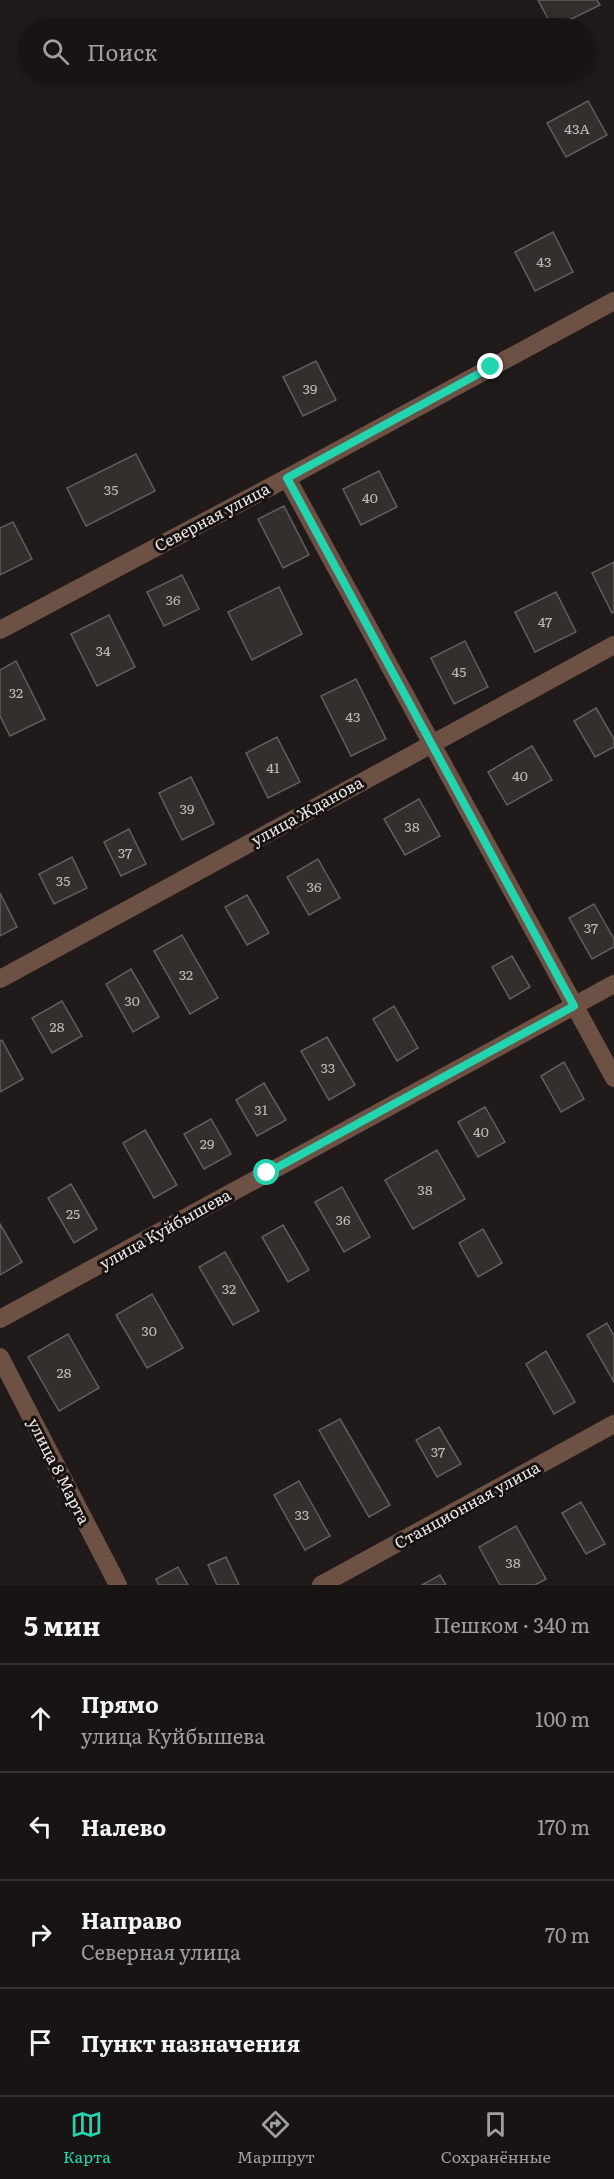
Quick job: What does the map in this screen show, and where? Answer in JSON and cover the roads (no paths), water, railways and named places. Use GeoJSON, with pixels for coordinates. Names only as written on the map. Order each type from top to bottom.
{"type":"FeatureCollection","features":[{"type":"Feature","properties":{"kind":"street","name":"Северная улица"},"geometry":{"type":"LineString","coordinates":[[0,630],[614,301]]}},
{"type":"Feature","properties":{"kind":"street"},"geometry":{"type":"LineString","coordinates":[[287,478],[614,1078]]}},
{"type":"Feature","properties":{"kind":"street","name":"улица Жданова"},"geometry":{"type":"LineString","coordinates":[[0,979],[614,645]]}},
{"type":"Feature","properties":{"kind":"street","name":"улица Куйбышева"},"geometry":{"type":"LineString","coordinates":[[0,1319],[614,984]]}},
{"type":"Feature","properties":{"kind":"street","name":"улица 8 Марта"},"geometry":{"type":"LineString","coordinates":[[0,1357],[118,1585]]}},
{"type":"Feature","properties":{"kind":"street","name":"Станционная улица"},"geometry":{"type":"LineString","coordinates":[[321,1585],[614,1424]]}}]}
